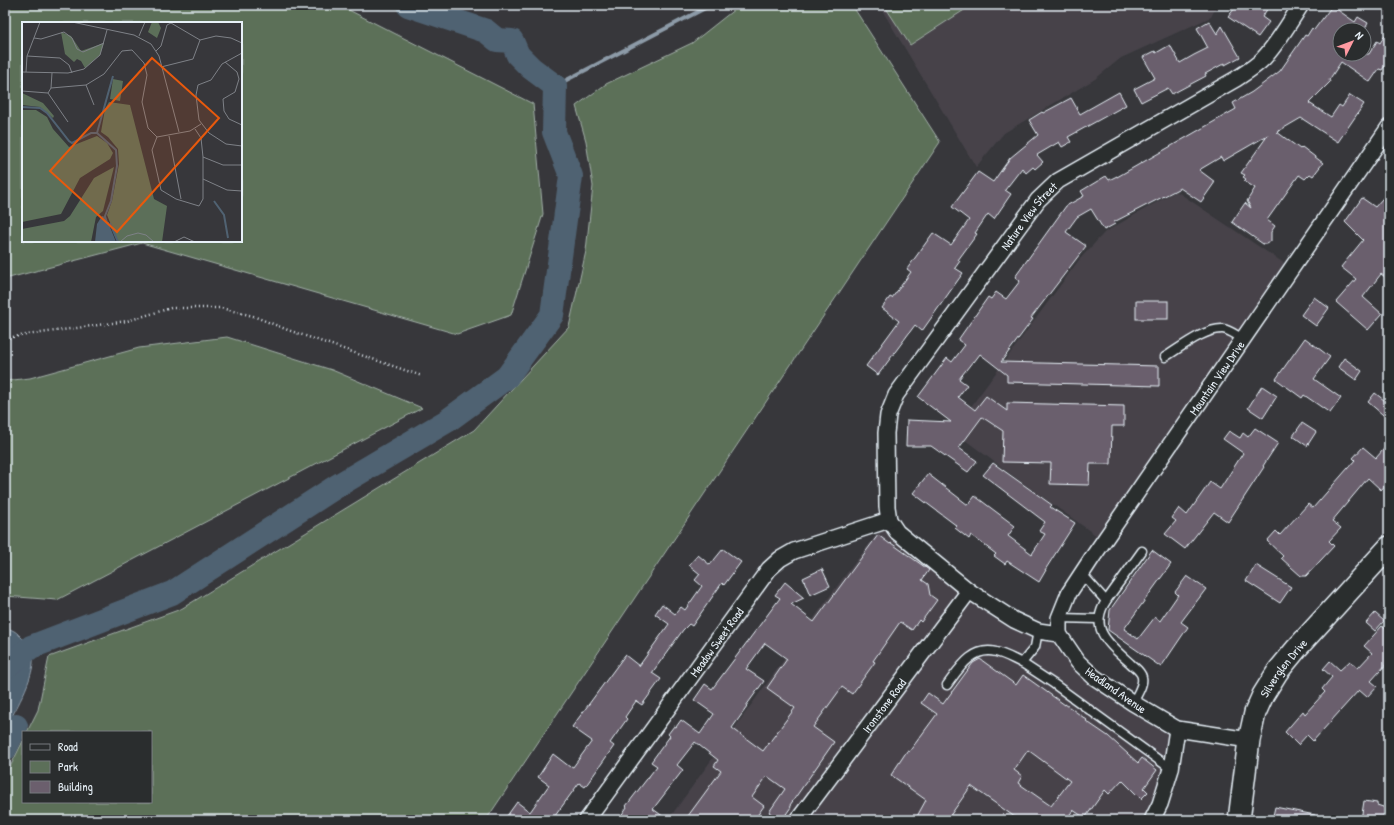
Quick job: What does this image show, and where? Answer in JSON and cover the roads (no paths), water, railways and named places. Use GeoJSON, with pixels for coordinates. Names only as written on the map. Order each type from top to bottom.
{"type":"FeatureCollection","features":[{"type":"Feature","properties":{"kind":"street","name":"Nature View Street"},"geometry":{"type":"LineString","coordinates":[[889,520],[887,507],[886,439],[888,415],[892,404],[900,389],[1038,200],[1058,181],[1251,70],[1273,47],[1301,5]]}},
{"type":"Feature","properties":{"kind":"street","name":"Mountain View Drive"},"geometry":{"type":"LineString","coordinates":[[1059,634],[1059,618],[1069,593],[1315,232],[1389,127]]}},
{"type":"Feature","properties":{"kind":"street"},"geometry":{"type":"LineString","coordinates":[[889,520],[897,532],[968,591],[1014,620],[1038,631],[1059,634]]}},
{"type":"Feature","properties":{"kind":"street","name":"Meadow Sweet Road"},"geometry":{"type":"LineString","coordinates":[[587,820],[769,569],[780,559],[794,551],[889,520]]}},
{"type":"Feature","properties":{"kind":"street","name":"Silverglen Drive"},"geometry":{"type":"LineString","coordinates":[[1239,820],[1249,740],[1255,713],[1263,695],[1278,671],[1297,648],[1389,547]]}},
{"type":"Feature","properties":{"kind":"street","name":"Ironstone Road"},"geometry":{"type":"LineString","coordinates":[[798,820],[968,591]]}},
{"type":"Feature","properties":{"kind":"street","name":"Headland Avenue"},"geometry":{"type":"LineString","coordinates":[[1059,634],[1078,662],[1106,686],[1177,729],[1249,740]]}},
{"type":"Feature","properties":{"kind":"street"},"geometry":{"type":"LineString","coordinates":[[1152,820],[1160,804],[1171,769],[1177,729]]}},
{"type":"Feature","properties":{"kind":"lane"},"geometry":{"type":"LineString","coordinates":[[1165,357],[1202,335],[1215,330],[1226,330],[1243,339]]}},
{"type":"Feature","properties":{"kind":"lane"},"geometry":{"type":"LineString","coordinates":[[1132,703],[1142,683],[1142,676],[1137,669],[1109,643],[1100,630],[1098,619],[1100,610],[1142,551]]}},
{"type":"Feature","properties":{"kind":"lane"},"geometry":{"type":"LineString","coordinates":[[1082,574],[1106,601]]}},
{"type":"Feature","properties":{"kind":"lane"},"geometry":{"type":"LineString","coordinates":[[1059,618],[1098,619]]}},
{"type":"Feature","properties":{"kind":"lane"},"geometry":{"type":"LineString","coordinates":[[1022,663],[1035,647],[1038,631]]}},
{"type":"Feature","properties":{"kind":"lane"},"geometry":{"type":"LineString","coordinates":[[947,685],[968,658],[974,654],[990,651],[998,652],[1022,663],[1054,684],[1171,769]]}},
{"type":"Feature","properties":{"kind":"water"},"geometry":{"type":"Polygon","coordinates":[[[5,628],[15,632],[31,648],[33,667],[26,689],[5,729],[5,628]]]}},
{"type":"Feature","properties":{"kind":"waterway"},"geometry":{"type":"LineString","coordinates":[[5,668],[31,647],[172,593],[337,486],[447,421],[507,377],[552,315],[571,176],[554,132],[555,86],[531,68],[518,55],[512,41],[497,40],[486,31],[408,5]]}},
{"type":"Feature","properties":{"kind":"waterway"},"geometry":{"type":"LineString","coordinates":[[555,86],[711,5]]}},
{"type":"Feature","properties":{"kind":"waterway"},"geometry":{"type":"LineString","coordinates":[[5,749],[16,726]]}}]}
